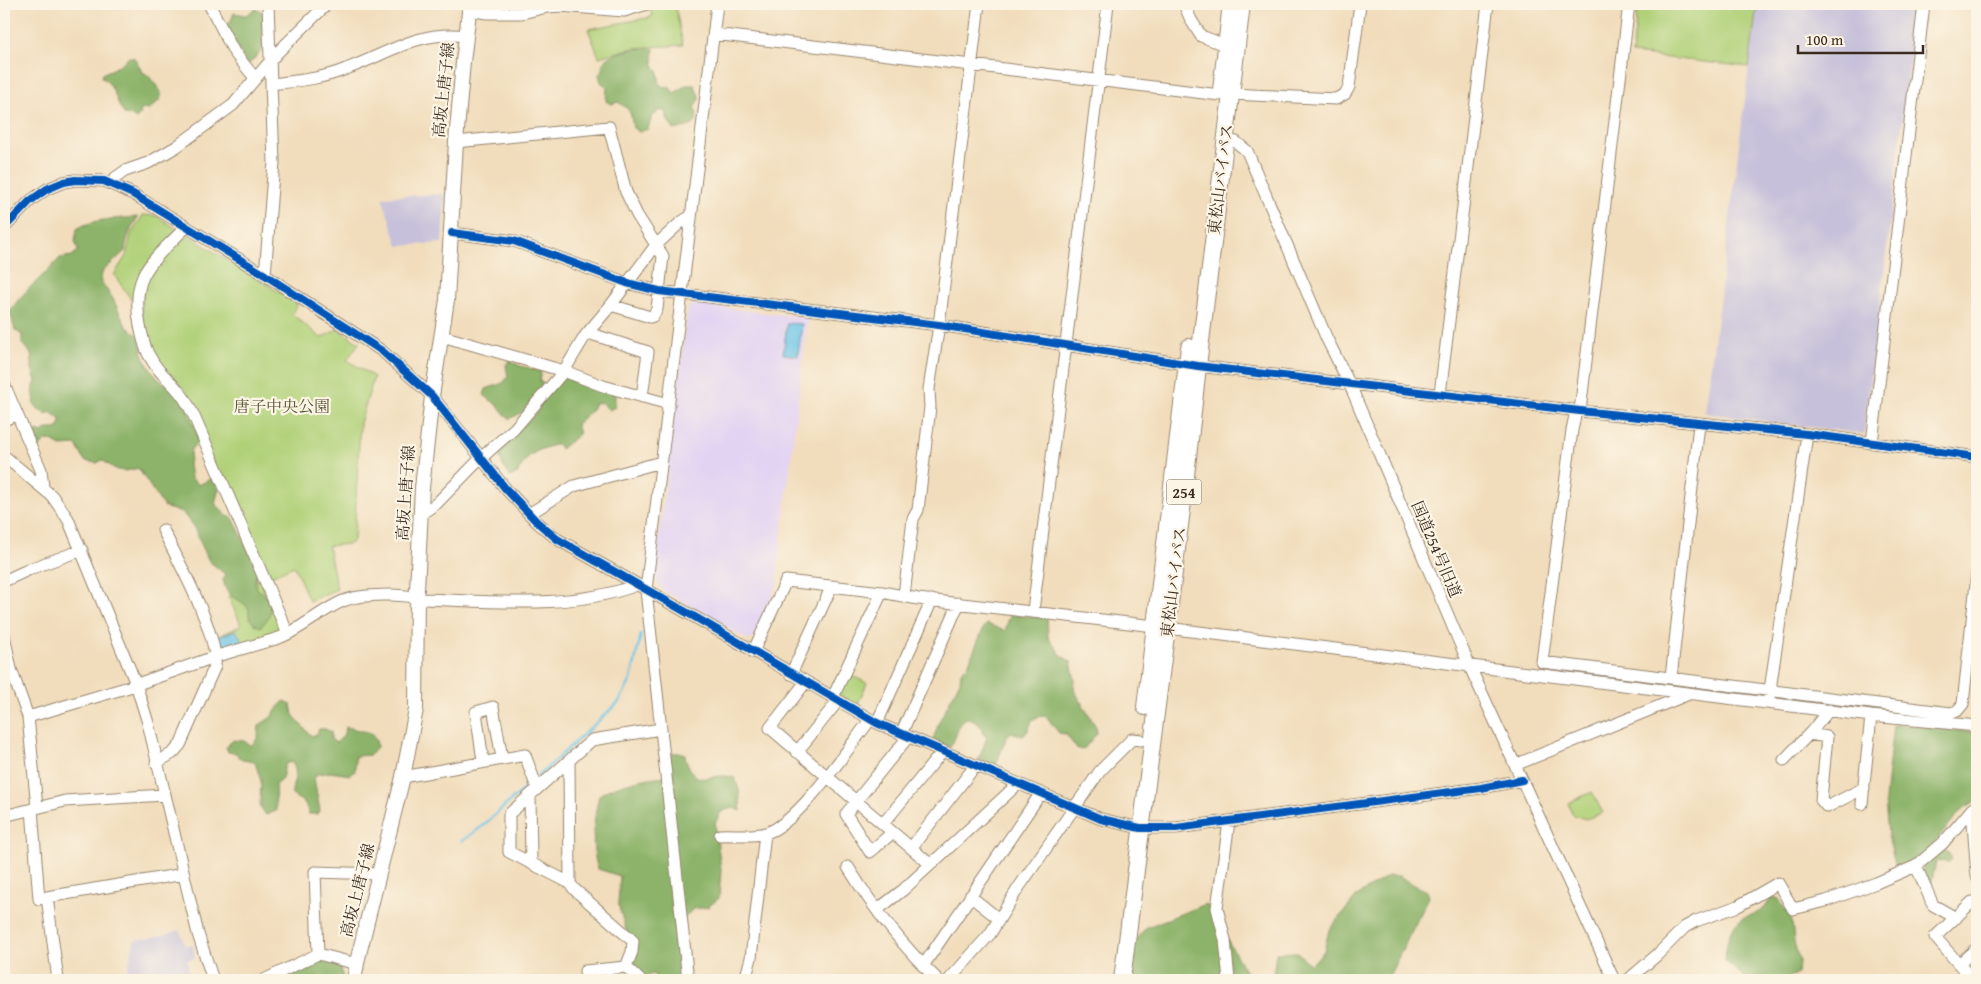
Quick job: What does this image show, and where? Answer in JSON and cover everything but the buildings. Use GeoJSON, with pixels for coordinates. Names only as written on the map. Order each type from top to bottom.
{"type":"FeatureCollection","features":[{"type":"Feature","properties":{"kind":"highway","name":"東松山バイパス"},"geometry":{"type":"LineString","coordinates":[[1192,366],[1225,140],[1226,45],[1230,4]]}},
{"type":"Feature","properties":{"kind":"highway","name":"東松山バイパス"},"geometry":{"type":"LineString","coordinates":[[1112,980],[1135,828],[1161,627],[1226,94],[1242,4]]}},
{"type":"Feature","properties":{"kind":"highway","name":"東松山バイパス"},"geometry":{"type":"LineString","coordinates":[[1122,980],[1141,740],[1161,627]]}},
{"type":"Feature","properties":{"kind":"main road","name":"高坂上唐子線"},"geometry":{"type":"LineString","coordinates":[[354,980],[403,777],[416,708],[417,597],[425,447],[447,300],[456,142],[470,7]]}},
{"type":"Feature","properties":{"kind":"street"},"geometry":{"type":"LineString","coordinates":[[209,4],[234,52],[255,78]]}},
{"type":"Feature","properties":{"kind":"street"},"geometry":{"type":"LineString","coordinates":[[265,275],[273,180],[268,4]]}},
{"type":"Feature","properties":{"kind":"street"},"geometry":{"type":"LineString","coordinates":[[112,184],[115,178],[125,171],[148,163],[176,147],[233,105],[255,78],[327,4]]}},
{"type":"Feature","properties":{"kind":"street"},"geometry":{"type":"LineString","coordinates":[[470,7],[487,13],[522,13],[560,6],[624,11],[647,4]]}},
{"type":"Feature","properties":{"kind":"street"},"geometry":{"type":"LineString","coordinates":[[688,980],[662,728],[641,587],[661,462],[717,4]]}},
{"type":"Feature","properties":{"kind":"street"},"geometry":{"type":"LineString","coordinates":[[904,596],[913,519],[918,510],[930,407],[929,389],[939,325],[979,4]]}},
{"type":"Feature","properties":{"kind":"street"},"geometry":{"type":"LineString","coordinates":[[1033,611],[1108,4]]}},
{"type":"Feature","properties":{"kind":"street"},"geometry":{"type":"LineString","coordinates":[[1184,4],[1201,36],[1226,45]]}},
{"type":"Feature","properties":{"kind":"street"},"geometry":{"type":"LineString","coordinates":[[714,34],[1226,94],[1336,99],[1345,94],[1349,87],[1360,4]]}},
{"type":"Feature","properties":{"kind":"street"},"geometry":{"type":"LineString","coordinates":[[1440,394],[1488,4]]}},
{"type":"Feature","properties":{"kind":"street"},"geometry":{"type":"LineString","coordinates":[[1629,4],[1578,411],[1572,430],[1542,662],[1951,713],[1957,711],[1963,704],[1977,574]]}},
{"type":"Feature","properties":{"kind":"street"},"geometry":{"type":"LineString","coordinates":[[1872,443],[1924,4]]}},
{"type":"Feature","properties":{"kind":"street"},"geometry":{"type":"LineString","coordinates":[[271,84],[321,78],[408,43],[434,35],[466,36]]}},
{"type":"Feature","properties":{"kind":"street"},"geometry":{"type":"LineString","coordinates":[[456,142],[609,127],[626,192],[637,215],[663,256],[656,313],[650,317],[611,306]]}},
{"type":"Feature","properties":{"kind":"street","name":"国道254号旧道"},"geometry":{"type":"LineString","coordinates":[[1225,140],[1236,142],[1247,151],[1327,339],[1350,385],[1470,667],[1614,980]]}},
{"type":"Feature","properties":{"kind":"street"},"geometry":{"type":"LineString","coordinates":[[4,228],[38,195],[64,182],[86,179],[104,181],[133,194],[185,228],[265,275],[382,351],[432,396],[481,458],[529,514],[557,539],[873,722],[1101,819],[1135,828],[1176,828],[1481,788],[1522,780]]}},
{"type":"Feature","properties":{"kind":"street"},"geometry":{"type":"LineString","coordinates":[[421,512],[437,504],[481,458],[514,430],[564,372],[588,333],[611,306],[656,245],[680,223],[691,216]]}},
{"type":"Feature","properties":{"kind":"street"},"geometry":{"type":"LineString","coordinates":[[185,228],[150,264],[144,272],[139,286],[137,309],[144,346],[154,364],[177,388],[193,414],[288,634]]}},
{"type":"Feature","properties":{"kind":"street"},"geometry":{"type":"LineString","coordinates":[[452,233],[514,241],[627,283],[659,292],[939,325],[1066,344],[1192,366],[1578,411],[1807,434],[1977,457]]}},
{"type":"Feature","properties":{"kind":"street"},"geometry":{"type":"LineString","coordinates":[[588,333],[648,352],[642,397]]}},
{"type":"Feature","properties":{"kind":"street"},"geometry":{"type":"LineString","coordinates":[[442,336],[668,404]]}},
{"type":"Feature","properties":{"kind":"street"},"geometry":{"type":"LineString","coordinates":[[4,384],[41,470],[43,487]]}},
{"type":"Feature","properties":{"kind":"street"},"geometry":{"type":"LineString","coordinates":[[4,420],[17,414]]}},
{"type":"Feature","properties":{"kind":"street"},"geometry":{"type":"LineString","coordinates":[[1671,678],[1699,424]]}},
{"type":"Feature","properties":{"kind":"street"},"geometry":{"type":"LineString","coordinates":[[1768,703],[1807,434]]}},
{"type":"Feature","properties":{"kind":"street"},"geometry":{"type":"LineString","coordinates":[[4,456],[43,487],[64,513],[82,550],[136,684],[205,957],[213,980]]}},
{"type":"Feature","properties":{"kind":"street"},"geometry":{"type":"LineString","coordinates":[[529,514],[574,486],[661,462]]}},
{"type":"Feature","properties":{"kind":"street"},"geometry":{"type":"LineString","coordinates":[[156,763],[173,753],[180,745],[215,666],[217,656],[188,579],[163,530]]}},
{"type":"Feature","properties":{"kind":"street"},"geometry":{"type":"LineString","coordinates":[[4,581],[32,568],[82,550]]}},
{"type":"Feature","properties":{"kind":"street"},"geometry":{"type":"LineString","coordinates":[[753,652],[786,581],[1871,716],[1977,726]]}},
{"type":"Feature","properties":{"kind":"street"},"geometry":{"type":"LineString","coordinates":[[791,674],[832,586]]}},
{"type":"Feature","properties":{"kind":"street"},"geometry":{"type":"LineString","coordinates":[[28,717],[288,634],[337,604],[353,598],[411,596],[548,602],[641,587]]}},
{"type":"Feature","properties":{"kind":"street"},"geometry":{"type":"LineString","coordinates":[[797,752],[836,699],[882,592]]}},
{"type":"Feature","properties":{"kind":"street"},"geometry":{"type":"LineString","coordinates":[[720,835],[765,833],[790,818],[827,777],[873,722],[932,600]]}},
{"type":"Feature","properties":{"kind":"street"},"geometry":{"type":"LineString","coordinates":[[892,833],[870,852],[846,814],[904,735],[959,603]]}},
{"type":"Feature","properties":{"kind":"street"},"geometry":{"type":"LineString","coordinates":[[4,635],[11,669],[28,717],[39,899],[184,874]]}},
{"type":"Feature","properties":{"kind":"street"},"geometry":{"type":"LineString","coordinates":[[805,683],[770,728],[930,864]]}},
{"type":"Feature","properties":{"kind":"street"},"geometry":{"type":"LineString","coordinates":[[1516,765],[1691,694]]}},
{"type":"Feature","properties":{"kind":"street"},"geometry":{"type":"LineString","coordinates":[[482,761],[476,712],[493,707],[502,758]]}},
{"type":"Feature","properties":{"kind":"street"},"geometry":{"type":"LineString","coordinates":[[1784,760],[1829,710]]}},
{"type":"Feature","properties":{"kind":"street"},"geometry":{"type":"LineString","coordinates":[[1862,804],[1871,716]]}},
{"type":"Feature","properties":{"kind":"street"},"geometry":{"type":"LineString","coordinates":[[626,967],[632,952],[633,942],[574,889],[570,883],[510,852],[509,814],[592,740],[662,728]]}},
{"type":"Feature","properties":{"kind":"street"},"geometry":{"type":"LineString","coordinates":[[1809,734],[1827,737],[1821,800],[1827,807],[1864,788]]}},
{"type":"Feature","properties":{"kind":"street"},"geometry":{"type":"LineString","coordinates":[[949,980],[979,949],[1019,887],[1100,771],[1132,739],[1141,740]]}},
{"type":"Feature","properties":{"kind":"street"},"geometry":{"type":"LineString","coordinates":[[883,824],[942,752]]}},
{"type":"Feature","properties":{"kind":"street"},"geometry":{"type":"LineString","coordinates":[[403,777],[482,761],[525,755],[534,792],[532,862]]}},
{"type":"Feature","properties":{"kind":"street"},"geometry":{"type":"LineString","coordinates":[[569,762],[570,883]]}},
{"type":"Feature","properties":{"kind":"street"},"geometry":{"type":"LineString","coordinates":[[911,848],[976,765]]}},
{"type":"Feature","properties":{"kind":"street"},"geometry":{"type":"LineString","coordinates":[[876,910],[903,890],[1018,784]]}},
{"type":"Feature","properties":{"kind":"street"},"geometry":{"type":"LineString","coordinates":[[923,966],[1041,793]]}},
{"type":"Feature","properties":{"kind":"street"},"geometry":{"type":"LineString","coordinates":[[4,816],[66,800],[165,795]]}},
{"type":"Feature","properties":{"kind":"street"},"geometry":{"type":"LineString","coordinates":[[1628,980],[1685,927],[1757,897],[1773,884],[1778,883],[1793,909],[1826,901],[1916,866],[1943,843],[1975,807]]}},
{"type":"Feature","properties":{"kind":"street"},"geometry":{"type":"LineString","coordinates":[[1975,807],[1977,876]]}},
{"type":"Feature","properties":{"kind":"street"},"geometry":{"type":"LineString","coordinates":[[1228,980],[1225,940],[1217,908],[1229,822]]}},
{"type":"Feature","properties":{"kind":"street"},"geometry":{"type":"LineString","coordinates":[[745,980],[752,958],[765,833]]}},
{"type":"Feature","properties":{"kind":"street"},"geometry":{"type":"LineString","coordinates":[[1916,866],[1933,905],[1956,918]]}},
{"type":"Feature","properties":{"kind":"street"},"geometry":{"type":"LineString","coordinates":[[848,867],[876,910],[923,966],[938,980]]}},
{"type":"Feature","properties":{"kind":"street"},"geometry":{"type":"LineString","coordinates":[[318,954],[315,872],[379,874]]}},
{"type":"Feature","properties":{"kind":"street"},"geometry":{"type":"LineString","coordinates":[[970,896],[999,919]]}},
{"type":"Feature","properties":{"kind":"street"},"geometry":{"type":"LineString","coordinates":[[47,898],[58,980]]}},
{"type":"Feature","properties":{"kind":"street"},"geometry":{"type":"LineString","coordinates":[[1972,902],[1935,938],[1973,978]]}},
{"type":"Feature","properties":{"kind":"street"},"geometry":{"type":"LineString","coordinates":[[1959,964],[1977,948]]}},
{"type":"Feature","properties":{"kind":"street"},"geometry":{"type":"LineString","coordinates":[[264,980],[318,954],[357,964]]}},
{"type":"Feature","properties":{"kind":"street"},"geometry":{"type":"LineString","coordinates":[[586,980],[585,970],[626,967],[640,980]]}},
{"type":"Feature","properties":{"kind":"shaded area"},"geometry":{"type":"Polygon","coordinates":[[[1757,4],[1917,4],[1864,434],[1705,413],[1757,4]]]}},
{"type":"Feature","properties":{"kind":"shaded area"},"geometry":{"type":"Polygon","coordinates":[[[445,194],[442,243],[398,246],[382,197],[445,194]]]}},
{"type":"Feature","properties":{"kind":"shaded area"},"geometry":{"type":"Polygon","coordinates":[[[693,304],[808,318],[777,575],[779,580],[753,638],[748,640],[661,589],[654,576],[688,308],[693,304]]]}},
{"type":"Feature","properties":{"kind":"shaded area"},"geometry":{"type":"Polygon","coordinates":[[[180,930],[185,946],[193,945],[195,958],[187,960],[190,980],[126,980],[134,940],[161,936],[180,930]]]}},
{"type":"Feature","properties":{"kind":"green space"},"geometry":{"type":"Polygon","coordinates":[[[675,4],[683,45],[633,48],[599,57],[588,29],[652,17],[650,5],[675,4]]]}},
{"type":"Feature","properties":{"kind":"green space"},"geometry":{"type":"Polygon","coordinates":[[[1638,4],[1757,4],[1749,67],[1632,54],[1638,4]]]}},
{"type":"Feature","properties":{"kind":"green space"},"geometry":{"type":"Polygon","coordinates":[[[256,9],[261,11],[263,16],[263,49],[247,64],[224,26],[230,23],[234,13],[246,15],[256,9]]]}},
{"type":"Feature","properties":{"kind":"green space"},"geometry":{"type":"Polygon","coordinates":[[[654,49],[653,62],[658,70],[660,86],[669,87],[674,93],[687,85],[694,85],[700,98],[694,107],[697,113],[696,122],[691,126],[674,130],[667,119],[667,112],[658,110],[652,116],[648,129],[639,132],[633,128],[629,110],[618,102],[611,104],[606,101],[607,87],[601,82],[599,74],[603,70],[602,65],[616,54],[628,50],[654,49]]]}},
{"type":"Feature","properties":{"kind":"green space"},"geometry":{"type":"Polygon","coordinates":[[[129,57],[135,58],[142,72],[150,77],[161,93],[158,102],[148,110],[141,109],[140,115],[136,119],[131,115],[126,116],[110,85],[101,77],[102,74],[117,67],[129,57]]]}},
{"type":"Feature","properties":{"kind":"green space"},"geometry":{"type":"Polygon","coordinates":[[[143,215],[157,216],[177,229],[131,299],[114,275],[126,256],[131,234],[143,215]]]}},
{"type":"Feature","properties":{"kind":"green space"},"geometry":{"type":"Polygon","coordinates":[[[138,217],[129,233],[125,251],[103,271],[100,280],[113,299],[126,326],[138,335],[145,361],[158,379],[180,394],[200,441],[191,449],[189,465],[191,478],[199,485],[212,478],[219,489],[215,503],[227,516],[233,518],[258,570],[255,580],[257,589],[267,597],[270,607],[268,617],[260,627],[251,621],[249,609],[245,604],[227,592],[223,579],[226,575],[209,561],[194,528],[183,513],[164,507],[138,468],[122,471],[115,469],[102,460],[97,463],[85,461],[76,445],[60,446],[50,440],[45,441],[39,448],[35,447],[33,442],[33,437],[37,431],[42,433],[47,429],[56,429],[60,426],[60,419],[50,412],[47,414],[40,411],[33,402],[35,399],[32,392],[36,381],[32,369],[31,355],[22,344],[22,335],[15,330],[10,312],[21,297],[60,258],[72,256],[78,251],[75,241],[77,229],[83,225],[98,221],[138,217]]]}},
{"type":"Feature","properties":{"kind":"green space","name":"唐子中央公園"},"geometry":{"type":"Polygon","coordinates":[[[189,236],[298,304],[292,314],[321,338],[338,329],[359,343],[347,360],[374,377],[360,423],[354,540],[349,544],[328,546],[337,589],[309,601],[294,566],[269,577],[168,375],[150,350],[141,318],[143,283],[148,272],[182,237],[189,236]]]}},
{"type":"Feature","properties":{"kind":"green space"},"geometry":{"type":"Polygon","coordinates":[[[510,360],[520,366],[541,371],[540,382],[546,385],[564,377],[589,387],[615,393],[615,407],[609,410],[602,403],[595,403],[591,411],[576,424],[579,434],[561,449],[557,444],[533,454],[525,461],[517,474],[510,477],[504,468],[497,449],[537,412],[539,407],[533,400],[525,411],[509,419],[497,405],[484,395],[486,389],[503,383],[508,377],[506,365],[510,360]]]}},
{"type":"Feature","properties":{"kind":"green space"},"geometry":{"type":"Polygon","coordinates":[[[260,579],[280,627],[277,634],[220,651],[215,638],[240,626],[228,596],[260,579]]]}},
{"type":"Feature","properties":{"kind":"green space"},"geometry":{"type":"Polygon","coordinates":[[[1010,615],[1047,618],[1048,637],[1061,655],[1071,662],[1075,680],[1074,690],[1096,727],[1097,733],[1083,750],[1076,748],[1066,734],[1059,733],[1046,716],[1033,720],[1023,736],[1011,732],[1006,738],[996,765],[992,767],[979,759],[987,737],[983,734],[983,728],[976,722],[966,718],[960,725],[950,747],[933,740],[939,722],[960,681],[961,672],[968,665],[984,627],[987,624],[1005,631],[1010,615]]]}},
{"type":"Feature","properties":{"kind":"green space"},"geometry":{"type":"Polygon","coordinates":[[[848,674],[867,683],[857,706],[839,695],[848,674]]]}},
{"type":"Feature","properties":{"kind":"green space"},"geometry":{"type":"Polygon","coordinates":[[[285,701],[291,704],[293,715],[311,736],[317,734],[319,729],[325,729],[331,732],[331,739],[336,743],[343,736],[346,727],[371,733],[376,740],[377,747],[370,755],[355,756],[355,771],[351,775],[330,772],[317,774],[314,778],[320,811],[318,814],[309,814],[305,803],[292,795],[295,770],[291,762],[285,764],[282,779],[275,785],[276,811],[266,815],[260,806],[261,781],[255,762],[242,760],[236,753],[228,752],[226,747],[233,740],[244,741],[251,746],[258,738],[259,726],[271,717],[285,701]]]}},
{"type":"Feature","properties":{"kind":"green space"},"geometry":{"type":"Polygon","coordinates":[[[1893,725],[1911,725],[1977,733],[1977,800],[1957,815],[1916,861],[1896,868],[1888,835],[1885,800],[1893,725]]]}},
{"type":"Feature","properties":{"kind":"green space"},"geometry":{"type":"Polygon","coordinates":[[[672,753],[684,753],[693,774],[699,777],[726,776],[735,778],[739,790],[741,811],[731,807],[720,813],[715,824],[721,869],[719,898],[708,907],[693,909],[675,927],[681,954],[678,980],[655,980],[655,975],[652,974],[643,979],[633,967],[635,960],[618,904],[620,876],[598,869],[593,842],[594,822],[599,795],[614,787],[634,781],[672,776],[669,759],[672,753]]]}},
{"type":"Feature","properties":{"kind":"green space"},"geometry":{"type":"Polygon","coordinates":[[[1592,792],[1603,813],[1586,819],[1573,815],[1568,803],[1592,792]]]}},
{"type":"Feature","properties":{"kind":"green space"},"geometry":{"type":"Polygon","coordinates":[[[1944,846],[1952,859],[1949,862],[1936,861],[1931,885],[1927,886],[1922,864],[1944,846]]]}},
{"type":"Feature","properties":{"kind":"green space"},"geometry":{"type":"Polygon","coordinates":[[[1388,876],[1400,876],[1427,891],[1429,897],[1387,980],[1266,980],[1273,975],[1276,953],[1297,952],[1311,965],[1324,951],[1329,930],[1358,895],[1388,876]]]}},
{"type":"Feature","properties":{"kind":"green space"},"geometry":{"type":"Polygon","coordinates":[[[1771,898],[1778,898],[1792,921],[1794,942],[1799,960],[1798,974],[1777,980],[1748,980],[1725,961],[1728,941],[1731,931],[1741,919],[1759,912],[1767,905],[1771,898]]]}},
{"type":"Feature","properties":{"kind":"green space"},"geometry":{"type":"Polygon","coordinates":[[[1206,904],[1250,980],[1136,980],[1132,971],[1135,940],[1147,927],[1206,904]]]}},
{"type":"Feature","properties":{"kind":"green space"},"geometry":{"type":"Polygon","coordinates":[[[315,960],[325,960],[340,968],[344,980],[273,980],[315,960]]]}},
{"type":"Feature","properties":{"kind":"water"},"geometry":{"type":"Polygon","coordinates":[[[787,323],[802,324],[798,356],[783,354],[787,323]]]}},
{"type":"Feature","properties":{"kind":"water"},"geometry":{"type":"Polygon","coordinates":[[[236,630],[243,643],[222,649],[218,637],[236,630]]]}},
{"type":"Feature","properties":{"kind":"waterway"},"geometry":{"type":"LineString","coordinates":[[537,777],[619,702],[631,680],[641,634]]}},
{"type":"Feature","properties":{"kind":"waterway"},"geometry":{"type":"LineString","coordinates":[[462,841],[480,828],[531,783]]}},
{"type":"Feature","properties":{"kind":"cycle path"},"geometry":{"type":"LineString","coordinates":[[4,228],[30,201],[47,189],[64,182],[75,180],[104,181],[133,194],[265,275],[382,351],[432,396],[505,488],[537,522],[557,539],[877,723],[1101,819],[1140,828],[1176,828],[1481,788],[1522,780]]}},
{"type":"Feature","properties":{"kind":"cycle path"},"geometry":{"type":"LineString","coordinates":[[452,233],[514,241],[627,283],[659,291],[939,325],[1198,366],[1580,411],[1807,434],[1977,457]]}}]}
